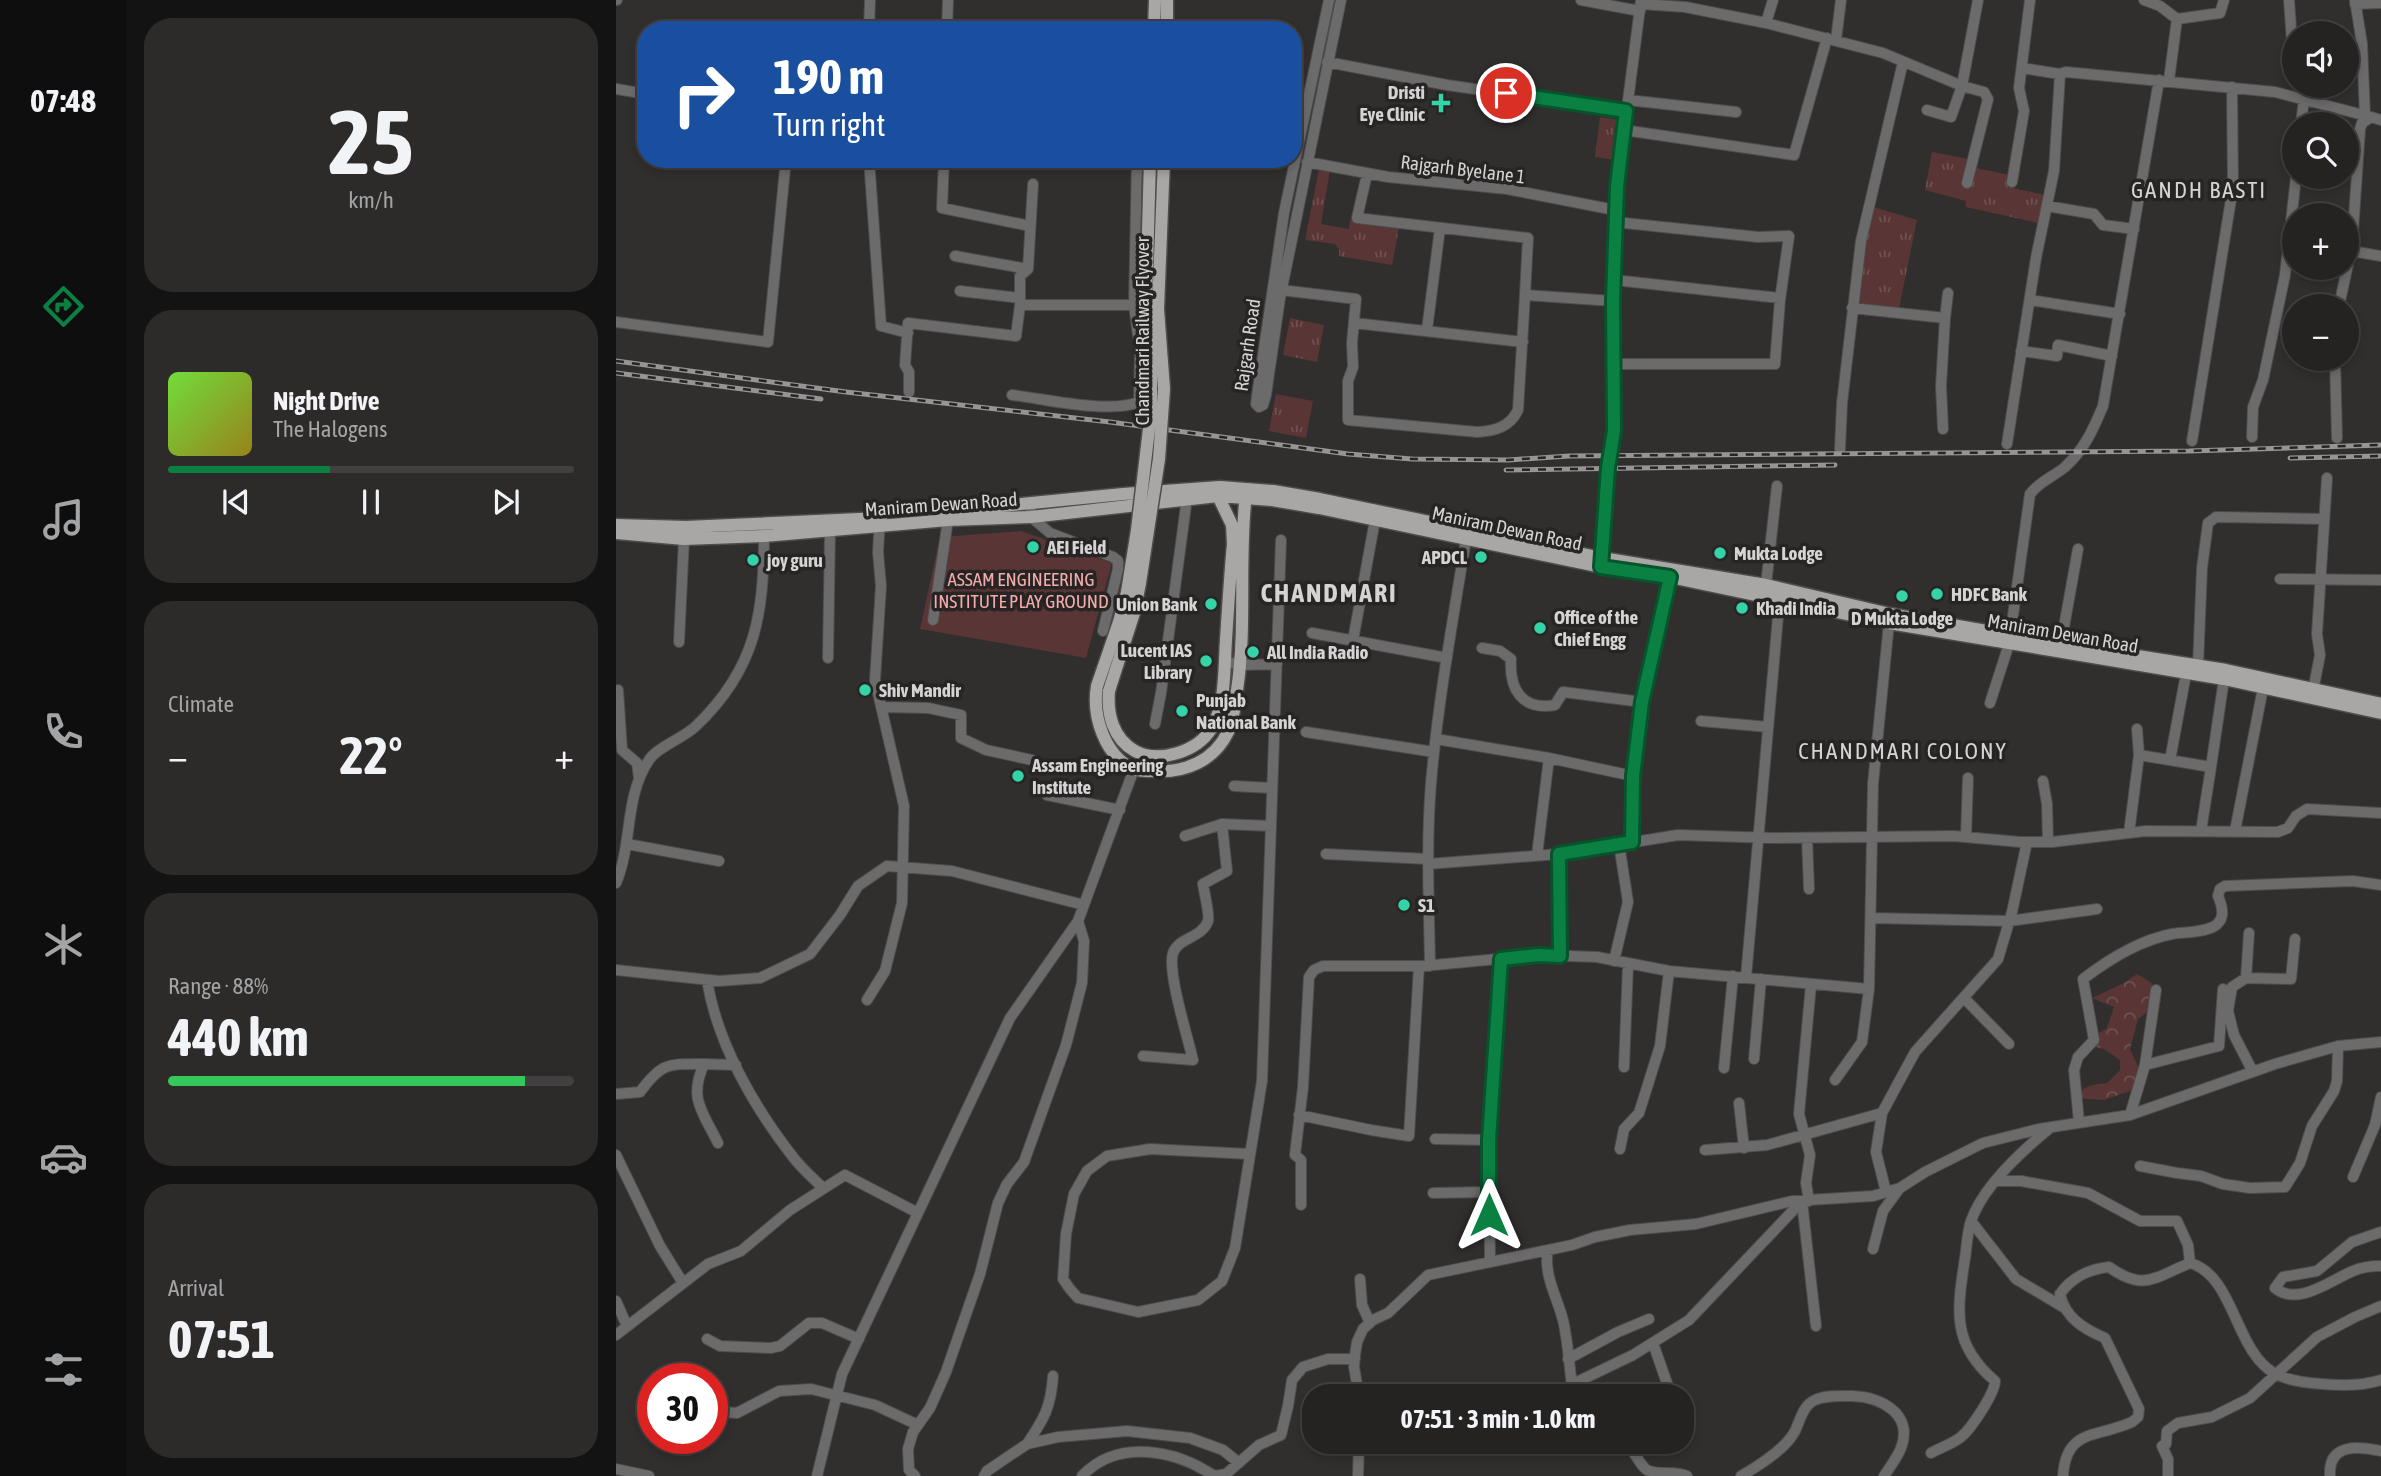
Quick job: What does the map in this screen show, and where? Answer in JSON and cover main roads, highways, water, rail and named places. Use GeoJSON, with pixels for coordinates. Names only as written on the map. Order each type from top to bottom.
{"type":"FeatureCollection","features":[{"type":"Feature","properties":{"kind":"main road"},"geometry":{"type":"LineString","coordinates":[[1154,0],[1154,21]]}},
{"type":"Feature","properties":{"kind":"main road"},"geometry":{"type":"LineString","coordinates":[[1167,0],[1167,21]]}},
{"type":"Feature","properties":{"kind":"main road","name":"Chandmari Railway Flyover"},"geometry":{"type":"LineString","coordinates":[[1150,168],[1146,305],[1151,412],[1127,592],[1103,689],[1110,720],[1118,734],[1136,751],[1146,754],[1172,754],[1194,746],[1212,728],[1219,707],[1233,544],[1232,525],[1219,492]]}},
{"type":"Feature","properties":{"kind":"main road","name":"Chandmari Railway Flyover"},"geometry":{"type":"LineString","coordinates":[[1164,168],[1158,309],[1164,389],[1159,460],[1134,613],[1103,689],[1094,699],[1103,738],[1122,761],[1134,769],[1178,771],[1193,767],[1218,748],[1230,729],[1241,665],[1245,495]]}},
{"type":"Feature","properties":{"kind":"main road","name":"Maniram Dewan Road"},"geometry":{"type":"LineString","coordinates":[[1245,495],[1273,491],[1320,499],[1670,577],[1890,614],[2186,674],[2224,679],[2381,713]]}},
{"type":"Feature","properties":{"kind":"main road","name":"Maniram Dewan Road"},"geometry":{"type":"LineString","coordinates":[[616,533],[684,539],[764,530],[1187,498],[1219,492]]}},
{"type":"Feature","properties":{"kind":"main road","name":"Maniram Dewan Road"},"geometry":{"type":"LineString","coordinates":[[616,525],[830,531],[880,522],[948,520],[1031,511],[1123,494],[1219,492],[1602,563],[1766,585],[1780,594],[1889,623],[2010,639]]}},
{"type":"Feature","properties":{"kind":"main road","name":"Maniram Dewan Road"},"geometry":{"type":"LineString","coordinates":[[2060,649],[2226,670],[2381,705]]}},
{"type":"Feature","properties":{"kind":"railway"},"geometry":{"type":"LineString","coordinates":[[616,361],[1348,454],[1412,459],[2189,451],[2381,445]]}},
{"type":"Feature","properties":{"kind":"railway"},"geometry":{"type":"LineString","coordinates":[[616,373],[821,399]]}},
{"type":"Feature","properties":{"kind":"railway"},"geometry":{"type":"LineString","coordinates":[[2290,458],[2381,456]]}},
{"type":"Feature","properties":{"kind":"railway"},"geometry":{"type":"LineString","coordinates":[[1506,470],[1835,465]]}},
{"type":"Feature","properties":{"kind":"place","name":"Dristi Eye Clinic"},"geometry":{"type":"Point","coordinates":[1441,103]}},
{"type":"Feature","properties":{"kind":"place","name":"AEI Field"},"geometry":{"type":"Point","coordinates":[1033,547]}},
{"type":"Feature","properties":{"kind":"place","name":"Mukta Lodge"},"geometry":{"type":"Point","coordinates":[1720,553]}},
{"type":"Feature","properties":{"kind":"place","name":"APDCL"},"geometry":{"type":"Point","coordinates":[1481,557]}},
{"type":"Feature","properties":{"kind":"place","name":"joy guru"},"geometry":{"type":"Point","coordinates":[753,560]}},
{"type":"Feature","properties":{"kind":"place","name":"HDFC Bank"},"geometry":{"type":"Point","coordinates":[1937,594]}},
{"type":"Feature","properties":{"kind":"place","name":"D Mukta Lodge"},"geometry":{"type":"Point","coordinates":[1902,596]}},
{"type":"Feature","properties":{"kind":"place","name":"Union Bank"},"geometry":{"type":"Point","coordinates":[1211,604]}},
{"type":"Feature","properties":{"kind":"place","name":"Khadi India"},"geometry":{"type":"Point","coordinates":[1742,608]}},
{"type":"Feature","properties":{"kind":"place","name":"Office of the Chief Engg"},"geometry":{"type":"Point","coordinates":[1540,628]}},
{"type":"Feature","properties":{"kind":"place","name":"All India Radio"},"geometry":{"type":"Point","coordinates":[1253,652]}},
{"type":"Feature","properties":{"kind":"place","name":"Lucent IAS Library"},"geometry":{"type":"Point","coordinates":[1206,661]}},
{"type":"Feature","properties":{"kind":"place","name":"Shiv Mandir"},"geometry":{"type":"Point","coordinates":[865,690]}},
{"type":"Feature","properties":{"kind":"place","name":"Punjab National Bank"},"geometry":{"type":"Point","coordinates":[1182,711]}},
{"type":"Feature","properties":{"kind":"place","name":"Assam Engineering Institute"},"geometry":{"type":"Point","coordinates":[1018,776]}},
{"type":"Feature","properties":{"kind":"place","name":"S1"},"geometry":{"type":"Point","coordinates":[1404,905]}},
{"type":"Feature","properties":{"kind":"district","name":"GANDH BASTI"},"geometry":{"type":"Point","coordinates":[2199,190]}},
{"type":"Feature","properties":{"kind":"district","name":"CHANDMARI"},"geometry":{"type":"Point","coordinates":[1329,593]}},
{"type":"Feature","properties":{"kind":"district","name":"CHANDMARI COLONY"},"geometry":{"type":"Point","coordinates":[1903,751]}},
{"type":"Feature","properties":{"kind":"park label","name":"ASSAM ENGINEERING INSTITUTE PLAY GROUND"},"geometry":{"type":"Point","coordinates":[1021,590]}}]}
